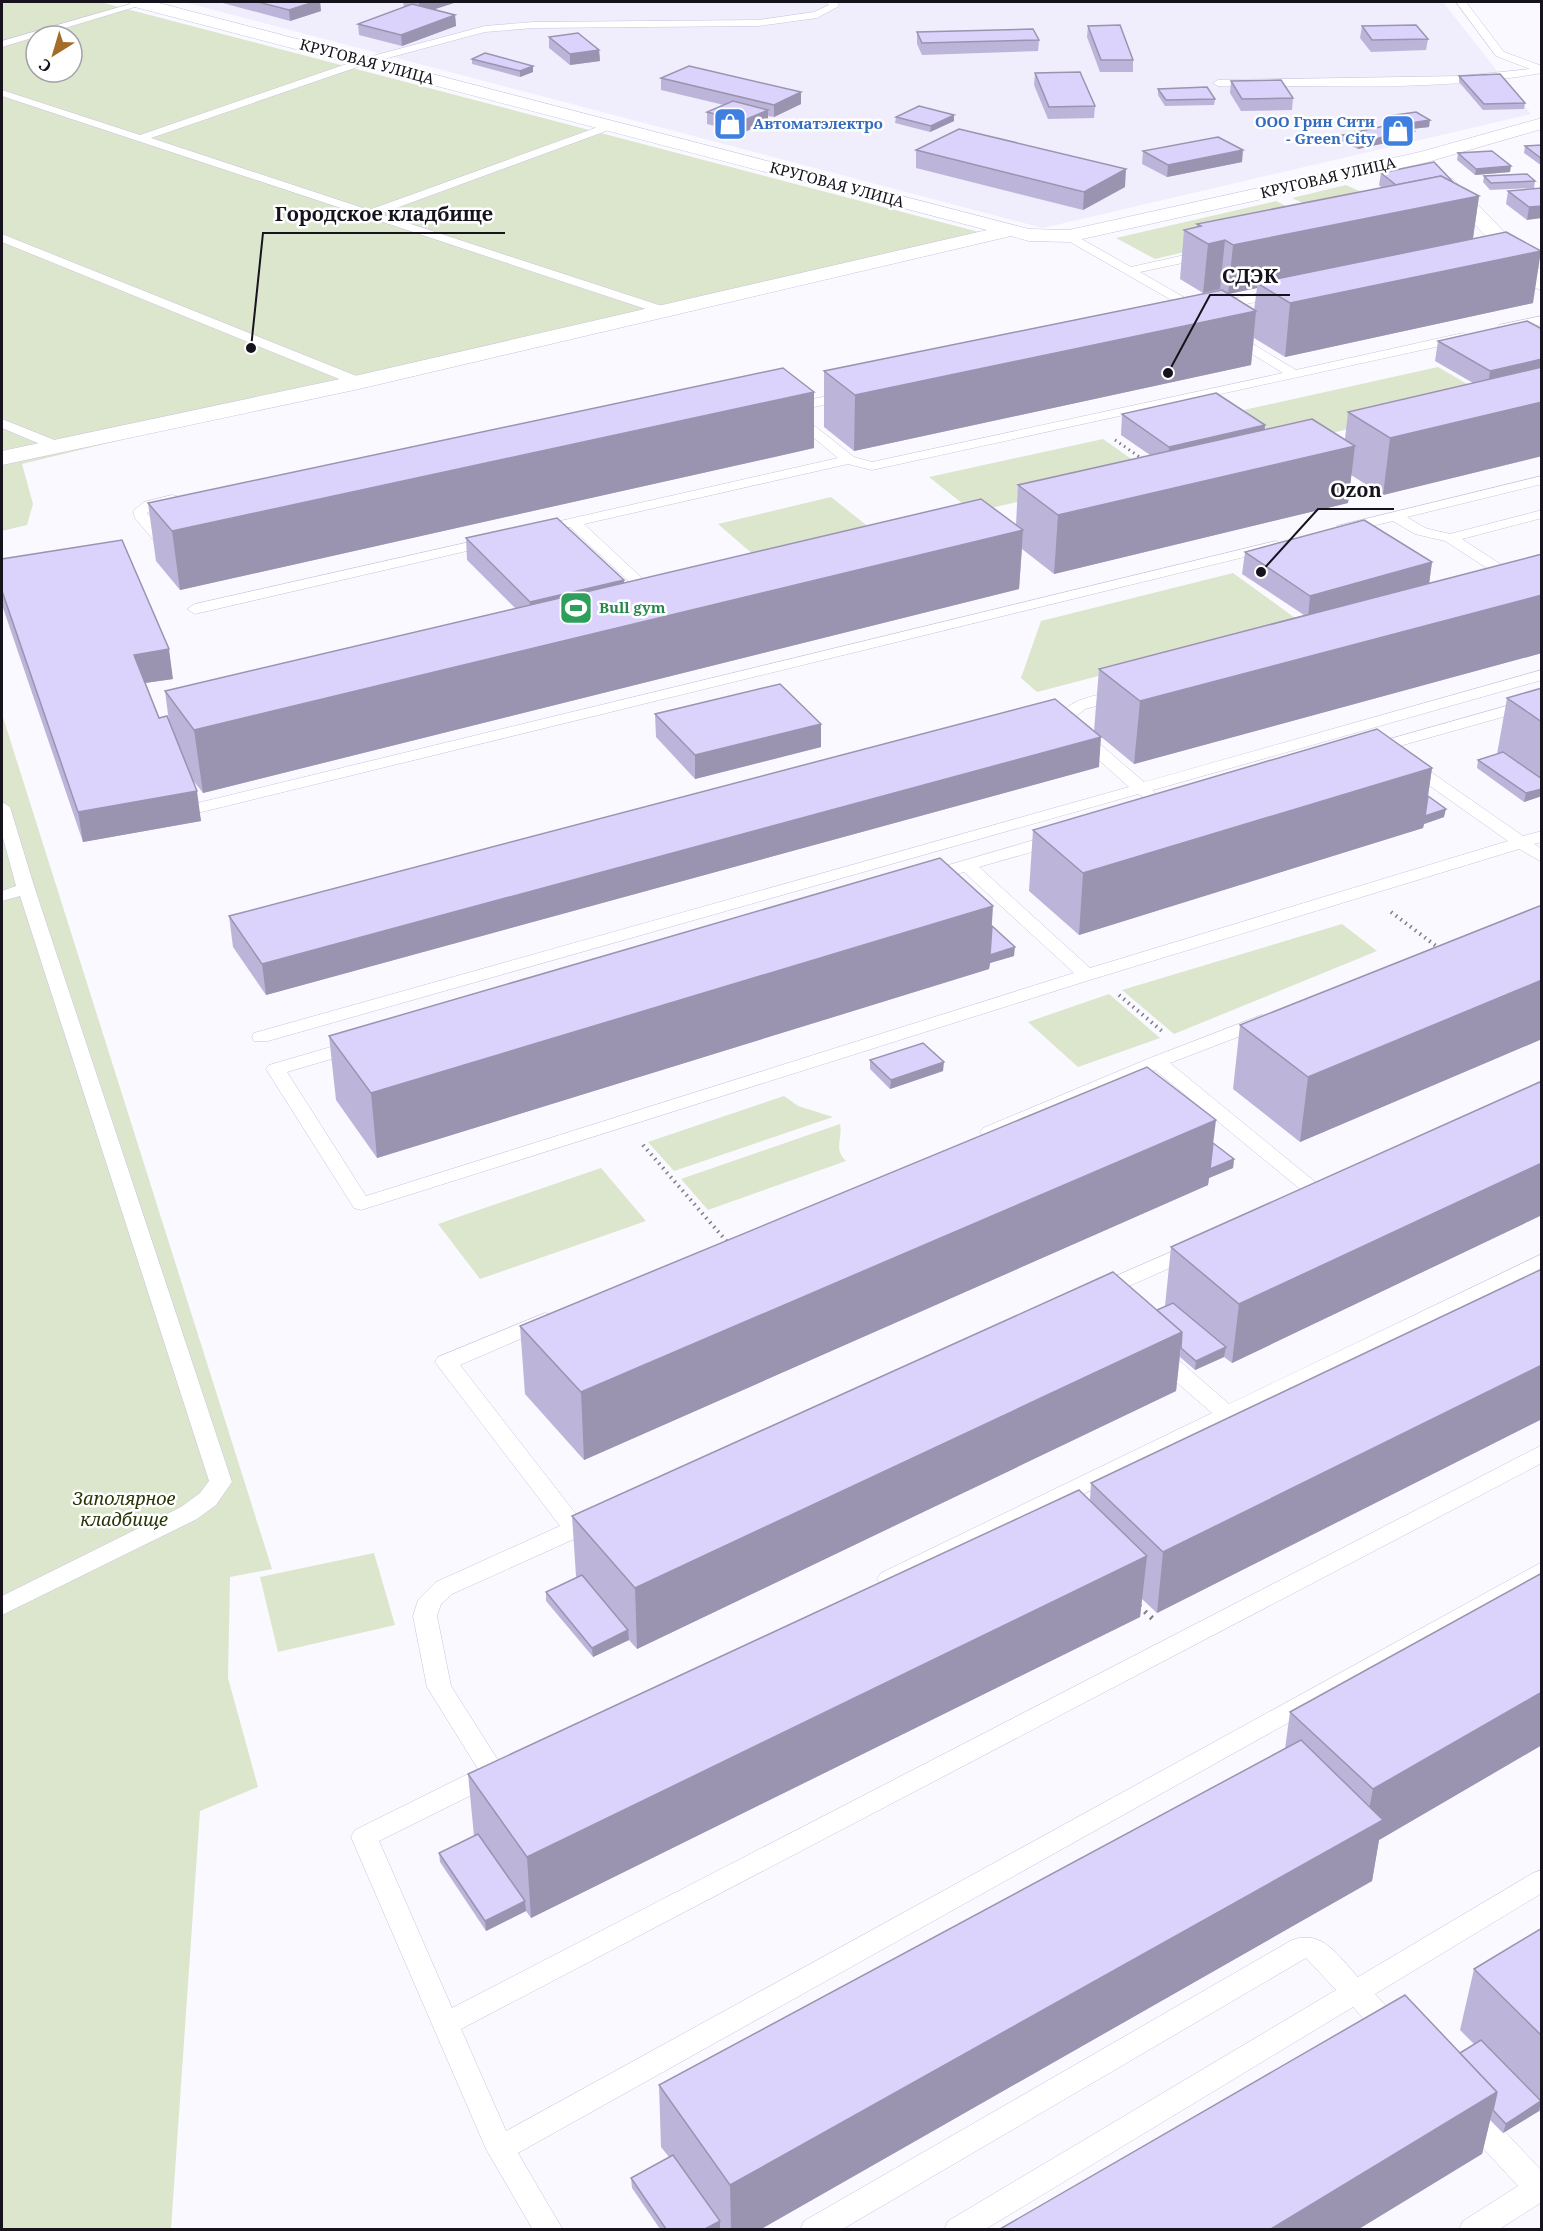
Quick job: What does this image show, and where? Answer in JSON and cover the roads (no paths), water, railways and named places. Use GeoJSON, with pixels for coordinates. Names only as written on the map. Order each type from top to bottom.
{"type":"FeatureCollection","features":[{"type":"Feature","properties":{"kind":"street","name":"КРУГОВАЯ УЛИЦА"},"geometry":{"type":"LineString","coordinates":[[140,2],[1029,235],[1069,236],[1424,157],[1542,123]]}},
{"type":"Feature","properties":{"kind":"street"},"geometry":{"type":"LineString","coordinates":[[1424,157],[1460,208],[1500,250],[1542,284]]}},
{"type":"Feature","properties":{"kind":"street"},"geometry":{"type":"LineString","coordinates":[[2,458],[359,382],[1010,231]]}},
{"type":"Feature","properties":{"kind":"lane"},"geometry":{"type":"LineString","coordinates":[[2,44],[140,2]]}},
{"type":"Feature","properties":{"kind":"lane"},"geometry":{"type":"LineString","coordinates":[[138,140],[365,61],[485,29],[534,25],[758,23],[817,15],[834,6],[832,2]]}},
{"type":"Feature","properties":{"kind":"lane"},"geometry":{"type":"LineString","coordinates":[[1461,2],[1500,54],[1541,70]]}},
{"type":"Feature","properties":{"kind":"lane"},"geometry":{"type":"LineString","coordinates":[[1218,83],[1371,83],[1498,78],[1541,70]]}},
{"type":"Feature","properties":{"kind":"lane"},"geometry":{"type":"LineString","coordinates":[[2,93],[138,140],[371,213],[664,311]]}},
{"type":"Feature","properties":{"kind":"lane"},"geometry":{"type":"LineString","coordinates":[[371,213],[613,125]]}},
{"type":"Feature","properties":{"kind":"lane"},"geometry":{"type":"LineString","coordinates":[[1069,236],[1132,270],[1184,302],[1221,306],[1292,295],[1204,317]]}},
{"type":"Feature","properties":{"kind":"lane"},"geometry":{"type":"LineString","coordinates":[[2,238],[359,382]]}},
{"type":"Feature","properties":{"kind":"lane"},"geometry":{"type":"LineString","coordinates":[[1132,270],[1222,251]]}},
{"type":"Feature","properties":{"kind":"lane"},"geometry":{"type":"LineString","coordinates":[[867,391],[780,410],[849,459],[859,464],[883,465],[1542,320]]}},
{"type":"Feature","properties":{"kind":"lane"},"geometry":{"type":"LineString","coordinates":[[1224,330],[1294,374]]}},
{"type":"Feature","properties":{"kind":"lane"},"geometry":{"type":"LineString","coordinates":[[2,423],[57,446]]}},
{"type":"Feature","properties":{"kind":"lane"},"geometry":{"type":"LineString","coordinates":[[527,533],[849,459]]}},
{"type":"Feature","properties":{"kind":"lane"},"geometry":{"type":"LineString","coordinates":[[1325,533],[1542,480]]}},
{"type":"Feature","properties":{"kind":"lane"},"geometry":{"type":"LineString","coordinates":[[181,497],[149,505],[140,511],[140,515],[165,545],[188,540]]}},
{"type":"Feature","properties":{"kind":"lane"},"geometry":{"type":"LineString","coordinates":[[1450,538],[1542,514]]}},
{"type":"Feature","properties":{"kind":"lane"},"geometry":{"type":"LineString","coordinates":[[1395,516],[1420,531],[1450,538],[1528,588],[1506,594]]}},
{"type":"Feature","properties":{"kind":"lane"},"geometry":{"type":"LineString","coordinates":[[573,522],[668,610]]}},
{"type":"Feature","properties":{"kind":"lane"},"geometry":{"type":"LineString","coordinates":[[195,609],[504,538]]}},
{"type":"Feature","properties":{"kind":"lane"},"geometry":{"type":"LineString","coordinates":[[153,819],[1290,541]]}},
{"type":"Feature","properties":{"kind":"lane"},"geometry":{"type":"LineString","coordinates":[[1498,569],[1520,563]]}},
{"type":"Feature","properties":{"kind":"lane"},"geometry":{"type":"LineString","coordinates":[[261,1037],[1542,675]]}},
{"type":"Feature","properties":{"kind":"lane"},"geometry":{"type":"LineString","coordinates":[[1134,691],[1077,706],[1066,713],[1064,722],[1155,802]]}},
{"type":"Feature","properties":{"kind":"lane"},"geometry":{"type":"LineString","coordinates":[[1350,755],[1542,701]]}},
{"type":"Feature","properties":{"kind":"lane"},"geometry":{"type":"LineString","coordinates":[[1383,746],[1542,857]]}},
{"type":"Feature","properties":{"kind":"lane"},"geometry":{"type":"LineString","coordinates":[[2,807],[26,889],[221,1482],[208,1499],[189,1513],[2,1606]]}},
{"type":"Feature","properties":{"kind":"lane"},"geometry":{"type":"LineString","coordinates":[[911,882],[1071,835]]}},
{"type":"Feature","properties":{"kind":"lane"},"geometry":{"type":"LineString","coordinates":[[367,1042],[276,1069],[361,1204],[1090,974],[1542,836]]}},
{"type":"Feature","properties":{"kind":"lane"},"geometry":{"type":"LineString","coordinates":[[968,865],[1090,974]]}},
{"type":"Feature","properties":{"kind":"lane"},"geometry":{"type":"LineString","coordinates":[[2,896],[26,889]]}},
{"type":"Feature","properties":{"kind":"lane"},"geometry":{"type":"LineString","coordinates":[[970,1141],[1156,1062],[1282,1014]]}},
{"type":"Feature","properties":{"kind":"lane"},"geometry":{"type":"LineString","coordinates":[[1156,1062],[1318,1194]]}},
{"type":"Feature","properties":{"kind":"lane"},"geometry":{"type":"LineString","coordinates":[[1296,1203],[1339,1184]]}},
{"type":"Feature","properties":{"kind":"lane"},"geometry":{"type":"LineString","coordinates":[[1107,1310],[1085,1298],[1210,1242]]}},
{"type":"Feature","properties":{"kind":"lane"},"geometry":{"type":"LineString","coordinates":[[867,1590],[1542,1261]]}},
{"type":"Feature","properties":{"kind":"lane"},"geometry":{"type":"LineString","coordinates":[[566,1311],[447,1362],[575,1529]]}},
{"type":"Feature","properties":{"kind":"lane"},"geometry":{"type":"LineString","coordinates":[[1142,1340],[1227,1414]]}},
{"type":"Feature","properties":{"kind":"lane"},"geometry":{"type":"LineString","coordinates":[[446,2024],[1542,1453]]}},
{"type":"Feature","properties":{"kind":"lane"},"geometry":{"type":"LineString","coordinates":[[549,2229],[500,2149],[364,1837],[504,1768],[439,1687],[424,1616],[430,1600],[444,1588],[618,1509]]}},
{"type":"Feature","properties":{"kind":"lane"},"geometry":{"type":"LineString","coordinates":[[500,2149],[1542,1570]]}},
{"type":"Feature","properties":{"kind":"lane"},"geometry":{"type":"LineString","coordinates":[[958,2229],[1542,1880]]}},
{"type":"Feature","properties":{"kind":"lane"},"geometry":{"type":"LineString","coordinates":[[814,2229],[1301,1948],[1308,1947],[1317,1951],[1411,2051]]}},
{"type":"Feature","properties":{"kind":"lane"},"geometry":{"type":"LineString","coordinates":[[1451,2094],[1540,2187],[1473,2229]]}},
{"type":"Feature","properties":{"kind":"place","name":"Автоматэлектро"},"geometry":{"type":"Point","coordinates":[730,124]}},
{"type":"Feature","properties":{"kind":"place","name":"ООО Грин Сити - Green City"},"geometry":{"type":"Point","coordinates":[1398,131]}},
{"type":"Feature","properties":{"kind":"place","name":"Городское кладбище"},"geometry":{"type":"Point","coordinates":[251,348]}},
{"type":"Feature","properties":{"kind":"place","name":"СДЭК"},"geometry":{"type":"Point","coordinates":[1168,373]}},
{"type":"Feature","properties":{"kind":"place","name":"Ozon"},"geometry":{"type":"Point","coordinates":[1261,572]}},
{"type":"Feature","properties":{"kind":"place","name":"Bull gym"},"geometry":{"type":"Point","coordinates":[576,608]}},
{"type":"Feature","properties":{"kind":"park label","name":"Заполярное кладбище"},"geometry":{"type":"Point","coordinates":[124,1509]}}]}
